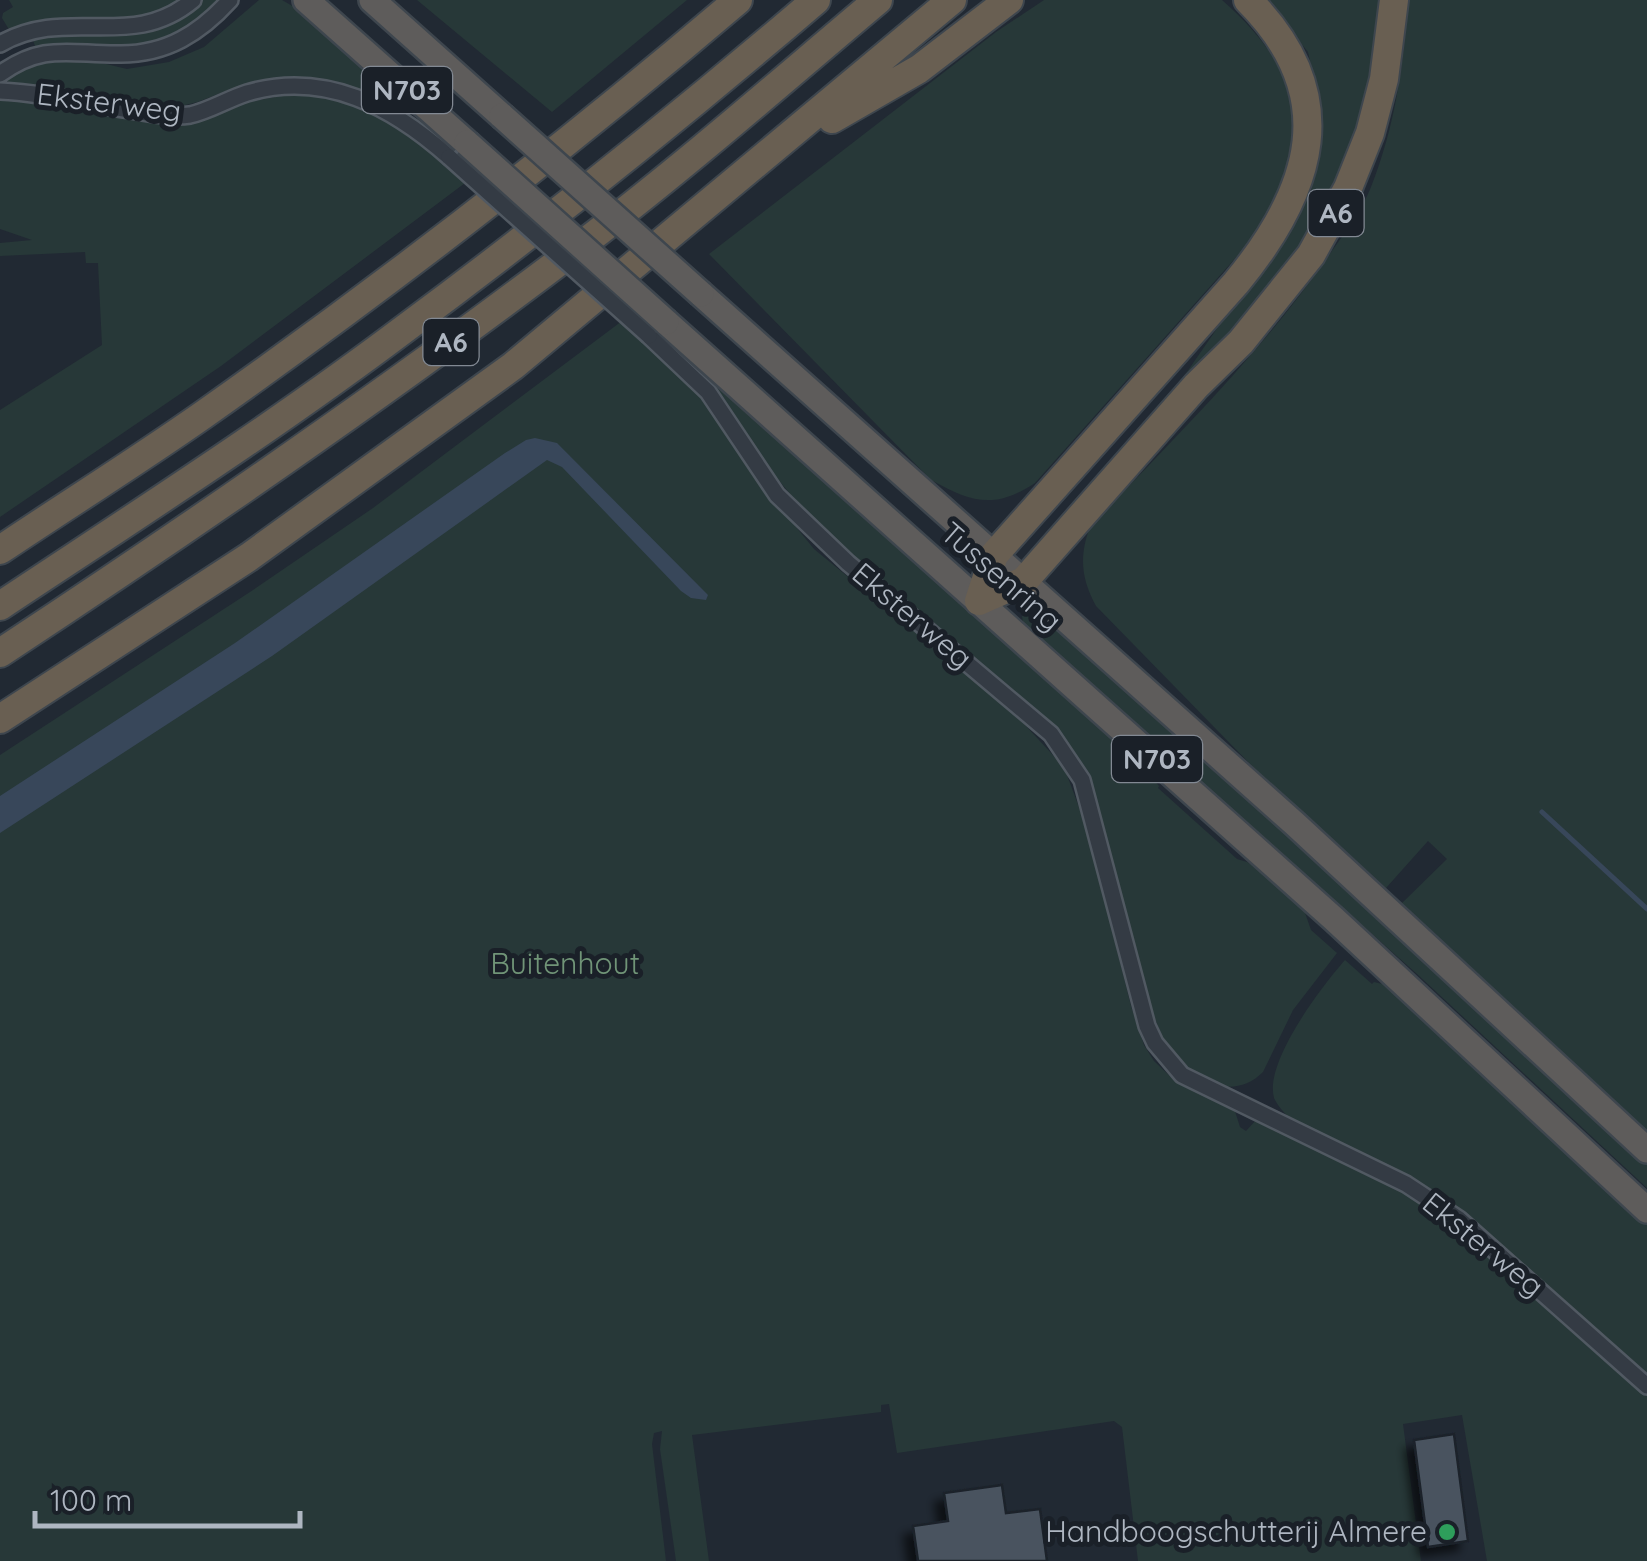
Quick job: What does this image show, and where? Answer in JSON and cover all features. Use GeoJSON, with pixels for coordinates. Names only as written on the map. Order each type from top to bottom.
{"type":"FeatureCollection","features":[{"type":"Feature","properties":{"kind":"highway","name":"Tussenring"},"geometry":{"type":"LineString","coordinates":[[306,0],[458,150],[657,329],[979,601],[1334,919],[1647,1210]]}},
{"type":"Feature","properties":{"kind":"highway","name":"Tussenring"},"geometry":{"type":"LineString","coordinates":[[372,0],[1362,884],[1647,1150]]}},
{"type":"Feature","properties":{"kind":"highway"},"geometry":{"type":"LineString","coordinates":[[644,80],[724,0]]}},
{"type":"Feature","properties":{"kind":"highway"},"geometry":{"type":"LineString","coordinates":[[0,550],[202,415],[450,232],[644,80],[738,0]]}},
{"type":"Feature","properties":{"kind":"highway","name":"A6"},"geometry":{"type":"LineString","coordinates":[[0,606],[405,329],[567,205],[816,0]]}},
{"type":"Feature","properties":{"kind":"highway","name":"A6"},"geometry":{"type":"LineString","coordinates":[[0,653],[173,539],[428,360],[596,234],[878,0]]}},
{"type":"Feature","properties":{"kind":"highway","name":"A6"},"geometry":{"type":"LineString","coordinates":[[0,719],[249,557],[513,366],[952,0]]}},
{"type":"Feature","properties":{"kind":"highway","name":"A6"},"geometry":{"type":"LineString","coordinates":[[770,154],[919,69],[1010,0]]}},
{"type":"Feature","properties":{"kind":"highway","name":"A6"},"geometry":{"type":"LineString","coordinates":[[979,601],[994,555],[1236,282],[1270,239],[1294,197],[1307,151],[1303,92],[1281,42],[1248,0]]}},
{"type":"Feature","properties":{"kind":"highway","name":"A6"},"geometry":{"type":"LineString","coordinates":[[979,601],[1024,581],[1196,386],[1241,342],[1311,255],[1338,211],[1370,133],[1384,79],[1394,0]]}},
{"type":"Feature","properties":{"kind":"street"},"geometry":{"type":"LineString","coordinates":[[0,44],[50,26],[136,28],[157,22],[194,0]]}},
{"type":"Feature","properties":{"kind":"street"},"geometry":{"type":"LineString","coordinates":[[0,74],[28,57],[56,50],[118,54],[161,49],[211,22],[230,0]]}},
{"type":"Feature","properties":{"kind":"street","name":"Eksterweg"},"geometry":{"type":"LineString","coordinates":[[4,89],[154,114],[190,115],[249,93],[299,87],[351,94],[458,150]]}},
{"type":"Feature","properties":{"kind":"street","name":"Eksterweg"},"geometry":{"type":"LineString","coordinates":[[657,329],[708,392],[777,495],[848,563],[1051,734],[1082,780],[1147,1026],[1182,1075],[1406,1184],[1458,1219],[1647,1386]]}},
{"type":"Feature","properties":{"kind":"green space"},"geometry":{"type":"Polygon","coordinates":[[[9,0],[184,0],[154,17],[16,30],[8,28],[2,18],[13,7],[9,0]]]}},
{"type":"Feature","properties":{"kind":"green space"},"geometry":{"type":"Polygon","coordinates":[[[203,0],[223,0],[184,31],[138,47],[36,49],[32,37],[79,31],[123,36],[143,33],[182,17],[203,0]]]}},
{"type":"Feature","properties":{"kind":"green space"},"geometry":{"type":"Polygon","coordinates":[[[259,0],[282,0],[301,11],[412,115],[348,88],[305,81],[259,83],[192,104],[171,106],[95,98],[4,80],[32,61],[77,57],[127,69],[169,62],[204,47],[259,0]]]}},
{"type":"Feature","properties":{"kind":"green space"},"geometry":{"type":"Polygon","coordinates":[[[417,0],[687,0],[552,112],[417,0]]]}},
{"type":"Feature","properties":{"kind":"green space"},"geometry":{"type":"Polygon","coordinates":[[[1044,0],[1222,0],[1272,55],[1292,110],[1292,138],[1286,168],[1256,235],[1035,483],[1007,497],[983,500],[958,494],[931,480],[709,254],[996,32],[1044,0]]]}},
{"type":"Feature","properties":{"kind":"green space"},"geometry":{"type":"Polygon","coordinates":[[[1266,0],[1387,0],[1375,86],[1321,232],[1244,319],[1178,385],[1311,192],[1321,107],[1308,52],[1266,0]]]}},
{"type":"Feature","properties":{"kind":"green space"},"geometry":{"type":"Polygon","coordinates":[[[1408,0],[1647,0],[1647,1132],[1402,903],[1447,859],[1428,841],[1386,888],[1257,771],[1096,606],[1087,586],[1083,557],[1090,527],[1273,329],[1362,205],[1392,118],[1408,0]]]}},
{"type":"Feature","properties":{"kind":"green space"},"geometry":{"type":"Polygon","coordinates":[[[0,96],[137,119],[211,114],[280,96],[319,96],[353,104],[389,119],[415,135],[465,183],[221,366],[0,517],[0,410],[102,345],[98,263],[86,263],[85,252],[0,256],[0,243],[32,240],[0,229],[0,96]]]}},
{"type":"Feature","properties":{"kind":"green space","name":"Buitenhout"},"geometry":{"type":"Polygon","coordinates":[[[622,321],[705,401],[770,495],[814,549],[1013,712],[1064,767],[1086,826],[1131,1006],[1144,1045],[1154,1061],[1173,1079],[1234,1108],[1240,1127],[1246,1131],[1257,1119],[1364,1167],[1429,1206],[1647,1396],[1647,1561],[1487,1561],[1462,1415],[1403,1424],[1421,1561],[1138,1561],[1122,1427],[1114,1421],[897,1453],[889,1404],[881,1405],[881,1412],[692,1435],[709,1561],[676,1561],[660,1449],[662,1431],[654,1433],[652,1444],[666,1561],[0,1561],[0,755],[373,508],[622,321]]]}},
{"type":"Feature","properties":{"kind":"green space"},"geometry":{"type":"Polygon","coordinates":[[[708,373],[1126,746],[1158,788],[1237,859],[1270,876],[1302,904],[1311,930],[1337,953],[1293,1010],[1263,1072],[1238,1086],[1212,1084],[1188,1070],[1168,1048],[1151,1011],[1083,768],[1057,731],[844,550],[804,511],[768,467],[706,377],[708,373]]]}},
{"type":"Feature","properties":{"kind":"green space"},"geometry":{"type":"Polygon","coordinates":[[[1032,608],[1039,609],[1647,1159],[1647,1188],[1417,974],[1023,624],[1022,616],[1032,608]]]}},
{"type":"Feature","properties":{"kind":"green space"},"geometry":{"type":"Polygon","coordinates":[[[1345,960],[1372,984],[1395,987],[1647,1217],[1647,1375],[1457,1209],[1379,1162],[1288,1117],[1278,1106],[1273,1083],[1286,1045],[1345,960]]]}},
{"type":"Feature","properties":{"kind":"water"},"geometry":{"type":"Polygon","coordinates":[[[535,438],[557,443],[708,595],[706,600],[691,598],[681,591],[562,467],[547,460],[272,656],[0,833],[0,796],[235,643],[505,453],[535,438]]]}},
{"type":"Feature","properties":{"kind":"building"},"geometry":{"type":"Polygon","coordinates":[[[1454,1434],[1468,1541],[1428,1547],[1414,1440],[1454,1434]]]}},
{"type":"Feature","properties":{"kind":"building"},"geometry":{"type":"Polygon","coordinates":[[[1002,1485],[1006,1513],[1040,1509],[1047,1561],[918,1561],[913,1526],[948,1521],[944,1493],[1002,1485]]]}},
{"type":"Feature","properties":{"kind":"waterway"},"geometry":{"type":"LineString","coordinates":[[1542,812],[1647,909]]}},
{"type":"Feature","properties":{"kind":"place","name":"Handboogschutterij Almere"},"geometry":{"type":"Point","coordinates":[1447,1532]}}]}
